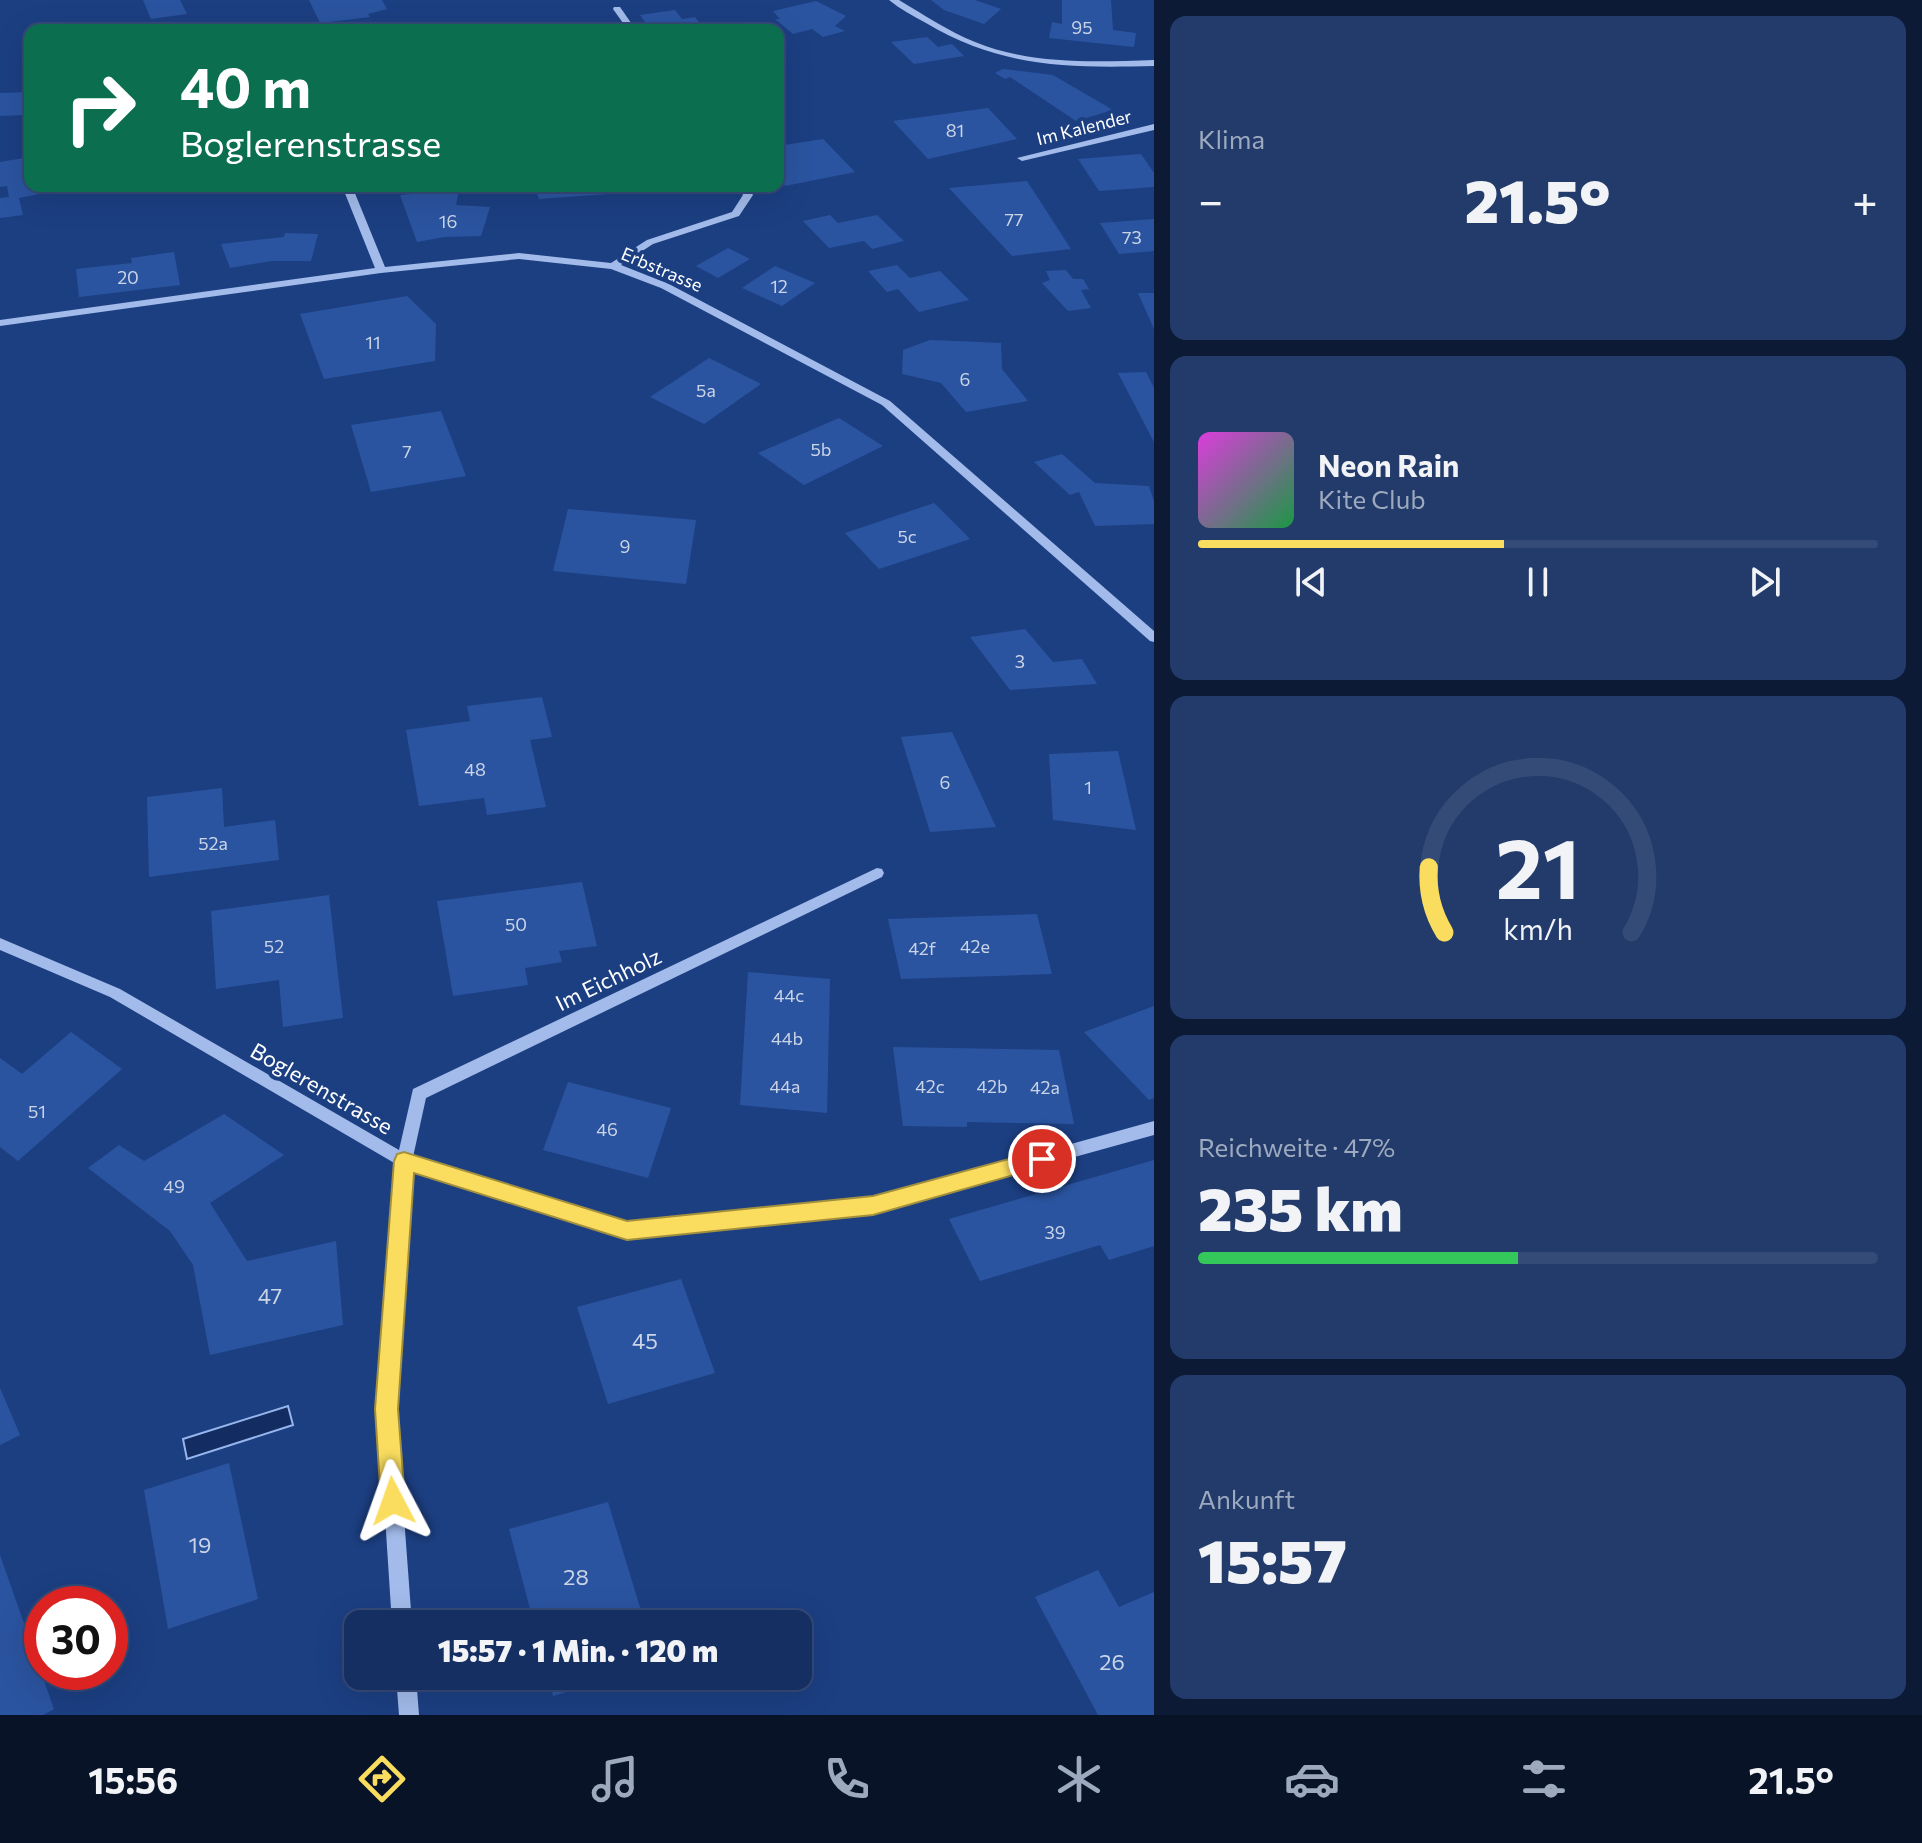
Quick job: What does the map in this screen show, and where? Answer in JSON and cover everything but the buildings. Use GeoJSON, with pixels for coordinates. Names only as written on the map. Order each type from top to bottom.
{"type":"FeatureCollection","features":[{"type":"Feature","properties":{"kind":"street"},"geometry":{"type":"LineString","coordinates":[[893,0],[977,46],[1022,58],[1063,63],[1154,63]]}},
{"type":"Feature","properties":{"kind":"street"},"geometry":{"type":"LineString","coordinates":[[617,9],[628,24]]}},
{"type":"Feature","properties":{"kind":"street","name":"Im Kalender"},"geometry":{"type":"LineString","coordinates":[[1022,158],[1154,127]]}},
{"type":"Feature","properties":{"kind":"street"},"geometry":{"type":"LineString","coordinates":[[349,192],[381,270]]}},
{"type":"Feature","properties":{"kind":"street"},"geometry":{"type":"LineString","coordinates":[[613,266],[650,242],[736,214],[748,195],[747,192]]}},
{"type":"Feature","properties":{"kind":"street","name":"Erbstrasse"},"geometry":{"type":"LineString","coordinates":[[0,323],[381,270],[519,256],[613,266],[665,286],[886,403],[1154,638]]}},
{"type":"Feature","properties":{"kind":"street","name":"Im Eichholz"},"geometry":{"type":"LineString","coordinates":[[404,1161],[419,1094],[877,873]]}},
{"type":"Feature","properties":{"kind":"street","name":"Boglerenstrasse"},"geometry":{"type":"LineString","coordinates":[[0,944],[115,993],[404,1161],[627,1230],[873,1206],[1154,1128]]}},
{"type":"Feature","properties":{"kind":"street"},"geometry":{"type":"LineString","coordinates":[[401,1610],[387,1409],[404,1161]]}},
{"type":"Feature","properties":{"kind":"street"},"geometry":{"type":"LineString","coordinates":[[407,1690],[409,1715]]}},
{"type":"Feature","properties":{"kind":"water"},"geometry":{"type":"Polygon","coordinates":[[[288,1406],[293,1425],[187,1459],[183,1439],[288,1406]]]}},
{"type":"Feature","properties":{"kind":"route"},"geometry":{"type":"LineString","coordinates":[[393,1501],[387,1409],[404,1161],[627,1230],[873,1206],[1042,1159]]}}]}
